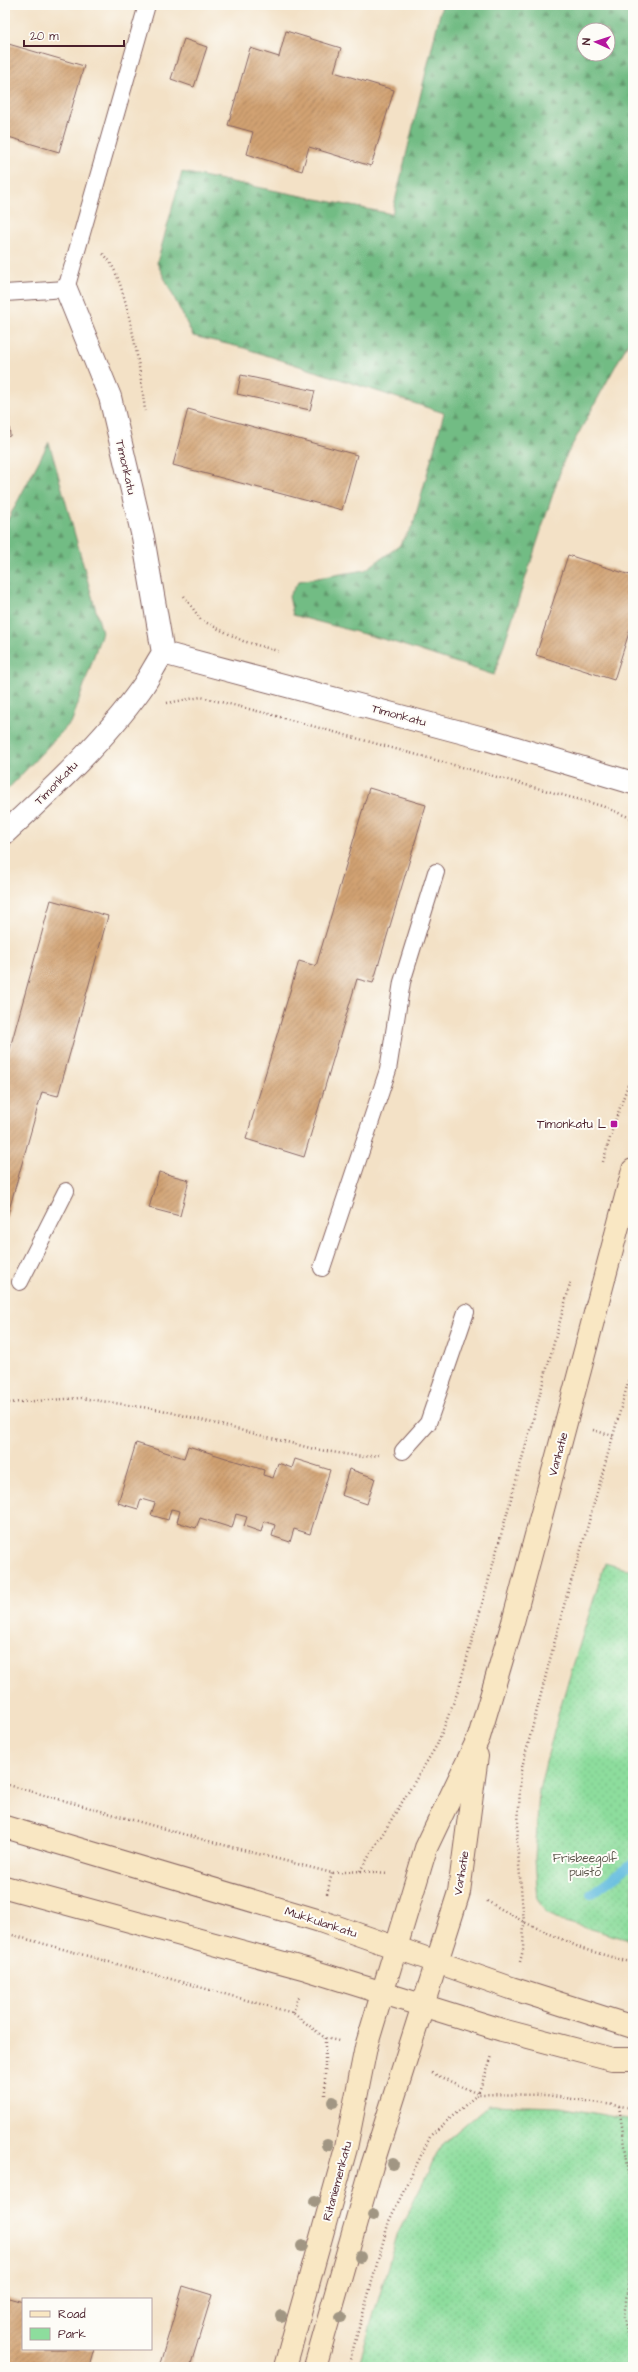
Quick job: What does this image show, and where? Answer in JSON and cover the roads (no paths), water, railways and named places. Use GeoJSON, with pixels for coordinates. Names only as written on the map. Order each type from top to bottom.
{"type":"FeatureCollection","features":[{"type":"Feature","properties":{"kind":"street","name":"Timonkatu"},"geometry":{"type":"LineString","coordinates":[[5,833],[50,790],[117,719],[141,689],[163,653],[143,537],[110,398],[66,289]]}},
{"type":"Feature","properties":{"kind":"street","name":"Timonkatu"},"geometry":{"type":"LineString","coordinates":[[163,653],[483,738],[633,783]]}},
{"type":"Feature","properties":{"kind":"street","name":"Vanhatie"},"geometry":{"type":"LineString","coordinates":[[382,1993],[415,1880],[426,1848],[479,1737],[515,1615],[633,1170]]}},
{"type":"Feature","properties":{"kind":"street","name":"Vanhatie"},"geometry":{"type":"LineString","coordinates":[[424,2006],[459,1892],[479,1737]]}},
{"type":"Feature","properties":{"kind":"street","name":"Mukkulankatu"},"geometry":{"type":"LineString","coordinates":[[5,1828],[320,1921],[511,1988],[633,2027]]}},
{"type":"Feature","properties":{"kind":"street"},"geometry":{"type":"LineString","coordinates":[[5,1887],[306,1969],[502,2030],[612,2059],[633,2059]]}},
{"type":"Feature","properties":{"kind":"street","name":"Ritaniemenkatu"},"geometry":{"type":"LineString","coordinates":[[285,2367],[346,2148],[366,2046],[382,1993]]}},
{"type":"Feature","properties":{"kind":"street"},"geometry":{"type":"LineString","coordinates":[[315,2367],[372,2166],[424,2006]]}},
{"type":"Feature","properties":{"kind":"lane"},"geometry":{"type":"LineString","coordinates":[[5,293],[66,289],[147,5]]}},
{"type":"Feature","properties":{"kind":"lane"},"geometry":{"type":"LineString","coordinates":[[322,1268],[388,1070],[402,982],[436,872]]}},
{"type":"Feature","properties":{"kind":"lane"},"geometry":{"type":"LineString","coordinates":[[20,1282],[66,1191]]}},
{"type":"Feature","properties":{"kind":"lane"},"geometry":{"type":"LineString","coordinates":[[403,1452],[428,1423],[466,1312]]}},
{"type":"Feature","properties":{"kind":"waterway"},"geometry":{"type":"LineString","coordinates":[[591,1894],[633,1863]]}},
{"type":"Feature","properties":{"kind":"place","name":"Timonkatu L"},"geometry":{"type":"Point","coordinates":[614,1124]}},
{"type":"Feature","properties":{"kind":"park label","name":"Frisbeegolf puisto"},"geometry":{"type":"Point","coordinates":[585,1865]}}]}
